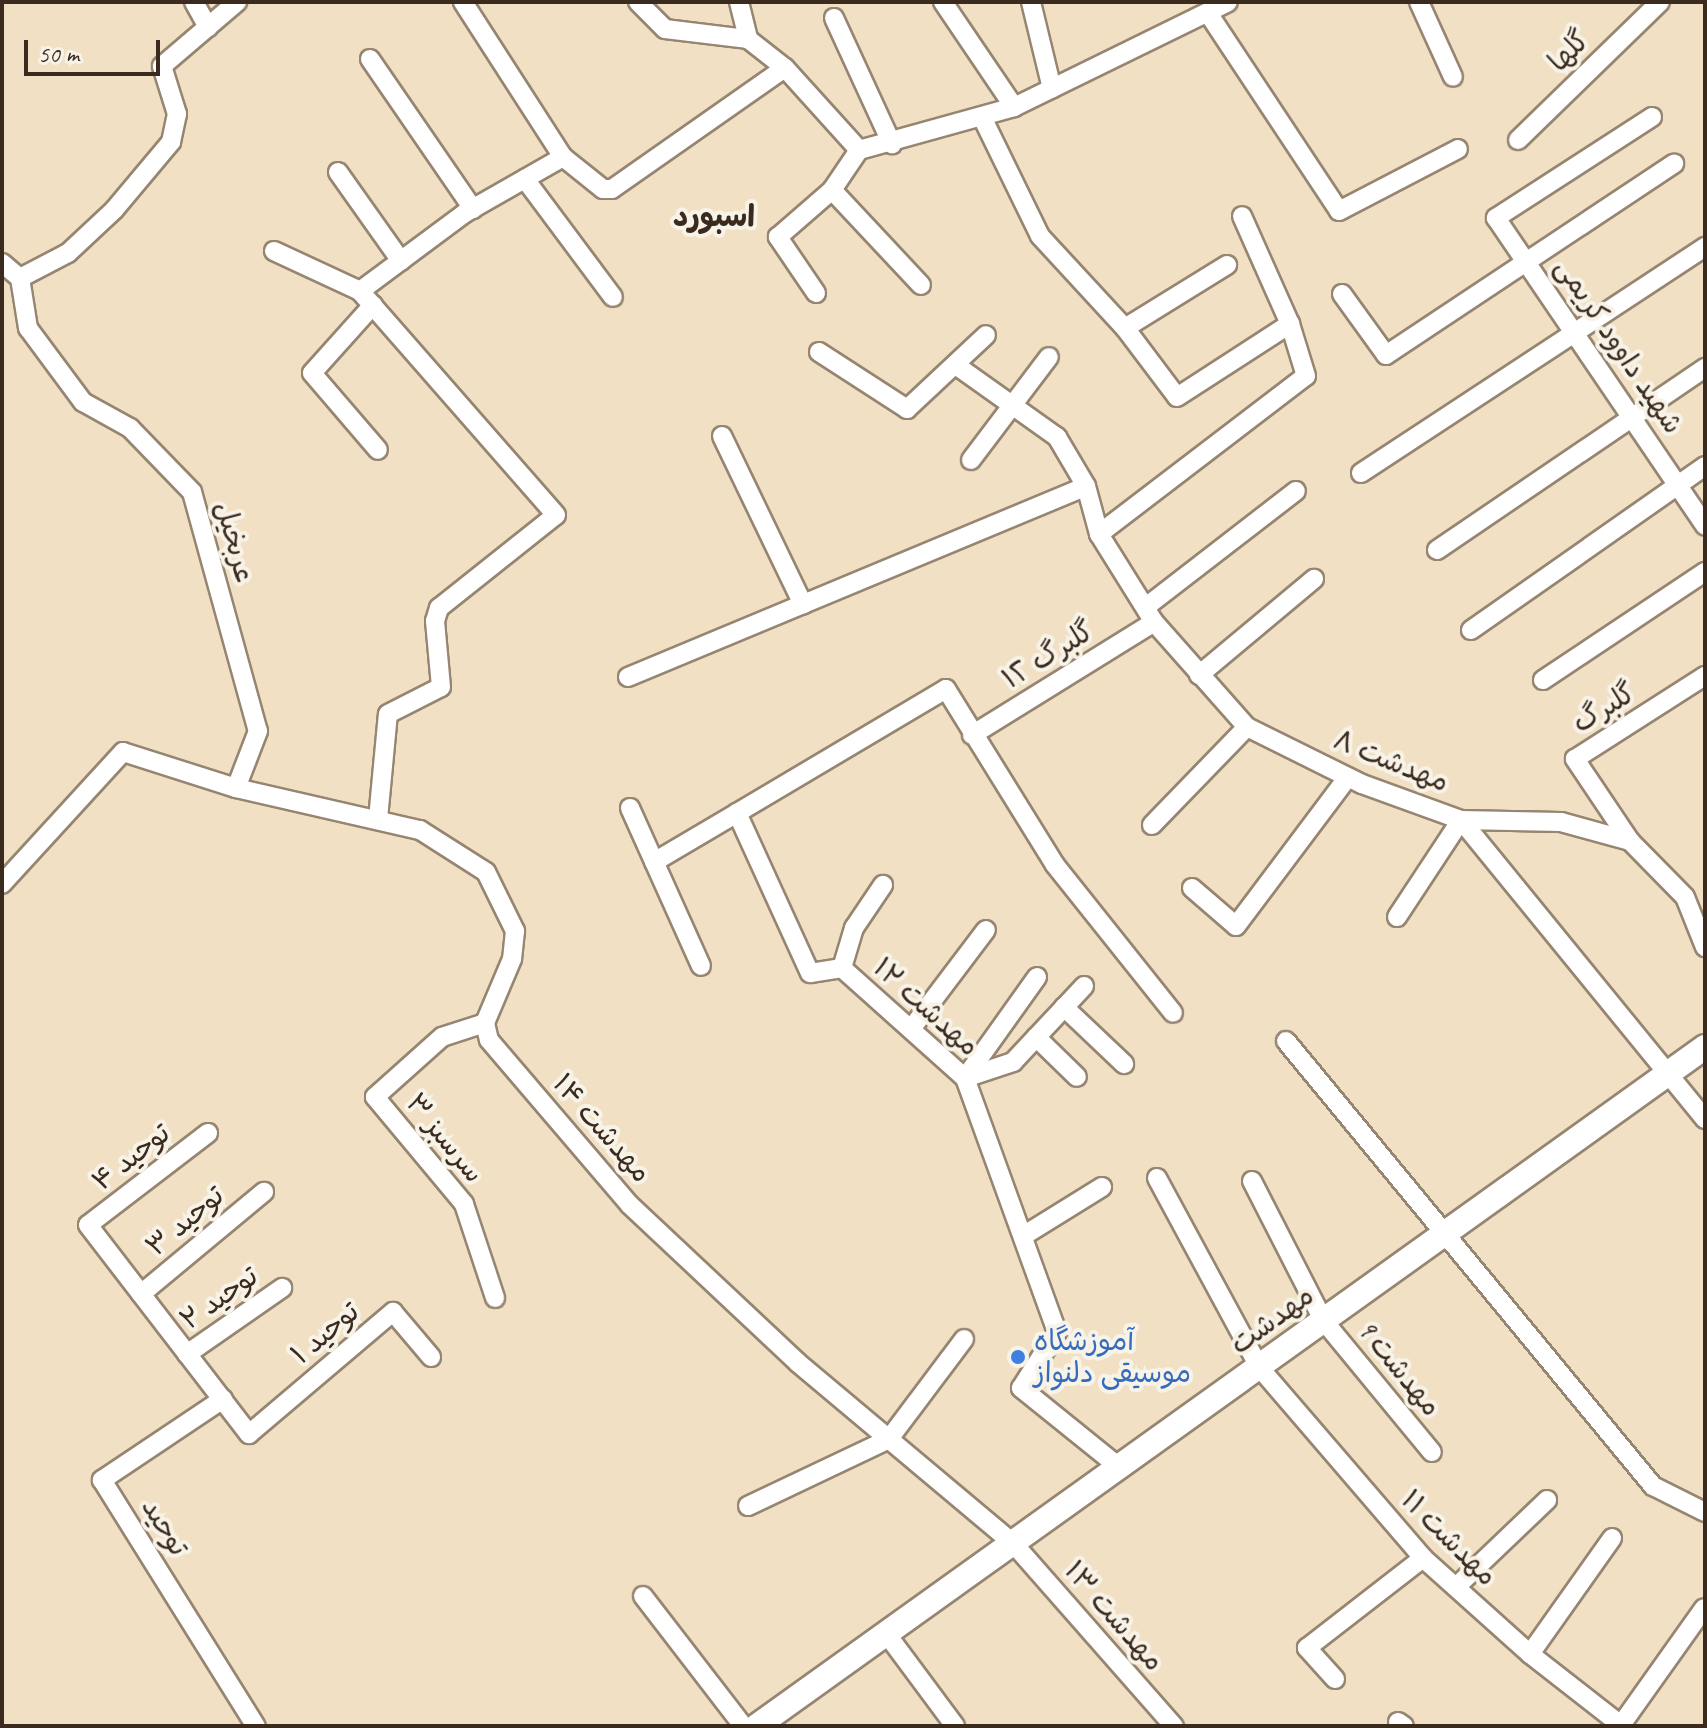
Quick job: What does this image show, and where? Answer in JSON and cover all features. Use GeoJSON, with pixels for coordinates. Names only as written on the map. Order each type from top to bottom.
{"type":"FeatureCollection","features":[{"type":"Feature","properties":{"kind":"street"},"geometry":{"type":"LineString","coordinates":[[194,2],[208,27]]}},
{"type":"Feature","properties":{"kind":"street"},"geometry":{"type":"LineString","coordinates":[[2,263],[20,278],[68,253],[114,210],[171,142],[177,114],[162,66],[237,2]]}},
{"type":"Feature","properties":{"kind":"street"},"geometry":{"type":"LineString","coordinates":[[463,2],[563,157],[608,191],[785,68]]}},
{"type":"Feature","properties":{"kind":"street"},"geometry":{"type":"LineString","coordinates":[[638,2],[665,29],[748,39],[785,68],[859,150]]}},
{"type":"Feature","properties":{"kind":"street"},"geometry":{"type":"LineString","coordinates":[[739,2],[748,39]]}},
{"type":"Feature","properties":{"kind":"street"},"geometry":{"type":"LineString","coordinates":[[943,2],[1014,107]]}},
{"type":"Feature","properties":{"kind":"street"},"geometry":{"type":"LineString","coordinates":[[1031,2],[1052,89]]}},
{"type":"Feature","properties":{"kind":"street"},"geometry":{"type":"LineString","coordinates":[[816,293],[778,237],[832,190],[859,150],[892,144],[1014,107],[1228,2]]}},
{"type":"Feature","properties":{"kind":"street"},"geometry":{"type":"LineString","coordinates":[[1419,2],[1453,77]]}},
{"type":"Feature","properties":{"kind":"street","name":"گلها"},"geometry":{"type":"LineString","coordinates":[[1518,140],[1660,2]]}},
{"type":"Feature","properties":{"kind":"street"},"geometry":{"type":"LineString","coordinates":[[1208,13],[1339,211],[1458,149]]}},
{"type":"Feature","properties":{"kind":"street"},"geometry":{"type":"LineString","coordinates":[[834,18],[892,144]]}},
{"type":"Feature","properties":{"kind":"street"},"geometry":{"type":"LineString","coordinates":[[370,59],[473,209]]}},
{"type":"Feature","properties":{"kind":"street"},"geometry":{"type":"LineString","coordinates":[[982,117],[1040,236],[1125,328],[1177,397],[1290,324]]}},
{"type":"Feature","properties":{"kind":"street","name":"شهید داوود کریمی"},"geometry":{"type":"LineString","coordinates":[[1652,117],[1496,218],[1636,417],[1676,486],[1705,526]]}},
{"type":"Feature","properties":{"kind":"street"},"geometry":{"type":"LineString","coordinates":[[360,291],[473,209],[563,157]]}},
{"type":"Feature","properties":{"kind":"street"},"geometry":{"type":"LineString","coordinates":[[1342,294],[1386,355],[1674,164]]}},
{"type":"Feature","properties":{"kind":"street"},"geometry":{"type":"LineString","coordinates":[[338,172],[401,261]]}},
{"type":"Feature","properties":{"kind":"street"},"geometry":{"type":"LineString","coordinates":[[525,179],[613,297]]}},
{"type":"Feature","properties":{"kind":"street"},"geometry":{"type":"LineString","coordinates":[[832,190],[921,285]]}},
{"type":"Feature","properties":{"kind":"street"},"geometry":{"type":"LineString","coordinates":[[1099,534],[1306,376],[1290,324],[1242,216]]}},
{"type":"Feature","properties":{"kind":"street"},"geometry":{"type":"LineString","coordinates":[[1361,473],[1705,247]]}},
{"type":"Feature","properties":{"kind":"street"},"geometry":{"type":"LineString","coordinates":[[274,251],[360,291],[556,515],[439,608],[435,621],[441,687],[388,714],[378,819]]}},
{"type":"Feature","properties":{"kind":"street"},"geometry":{"type":"LineString","coordinates":[[1125,328],[1227,265]]}},
{"type":"Feature","properties":{"kind":"street","name":"عربخیل"},"geometry":{"type":"LineString","coordinates":[[20,278],[28,328],[83,402],[130,428],[192,492],[258,731],[236,788]]}},
{"type":"Feature","properties":{"kind":"street"},"geometry":{"type":"LineString","coordinates":[[373,305],[312,373],[378,450]]}},
{"type":"Feature","properties":{"kind":"street"},"geometry":{"type":"LineString","coordinates":[[819,352],[907,409],[957,366],[986,335]]}},
{"type":"Feature","properties":{"kind":"street"},"geometry":{"type":"LineString","coordinates":[[971,460],[1015,407],[1049,357]]}},
{"type":"Feature","properties":{"kind":"street","name":"مهدشت ۸"},"geometry":{"type":"LineString","coordinates":[[957,366],[1057,437],[1086,486],[1099,534],[1150,614],[1199,675],[1247,727],[1348,777],[1461,820],[1561,822],[1630,841]]}},
{"type":"Feature","properties":{"kind":"street"},"geometry":{"type":"LineString","coordinates":[[1437,550],[1705,368]]}},
{"type":"Feature","properties":{"kind":"street"},"geometry":{"type":"LineString","coordinates":[[722,436],[803,604]]}},
{"type":"Feature","properties":{"kind":"street"},"geometry":{"type":"LineString","coordinates":[[1471,630],[1705,466]]}},
{"type":"Feature","properties":{"kind":"street"},"geometry":{"type":"LineString","coordinates":[[628,677],[1086,486]]}},
{"type":"Feature","properties":{"kind":"street","name":"گلبرگ ١٢"},"geometry":{"type":"LineString","coordinates":[[972,735],[1150,614],[1296,491]]}},
{"type":"Feature","properties":{"kind":"street"},"geometry":{"type":"LineString","coordinates":[[1543,680],[1705,572]]}},
{"type":"Feature","properties":{"kind":"street"},"geometry":{"type":"LineString","coordinates":[[1199,675],[1314,579]]}},
{"type":"Feature","properties":{"kind":"street","name":"گلبرگ"},"geometry":{"type":"LineString","coordinates":[[1630,841],[1575,759],[1705,676]]}},
{"type":"Feature","properties":{"kind":"street"},"geometry":{"type":"LineString","coordinates":[[654,862],[946,689],[1055,865],[1173,1013]]}},
{"type":"Feature","properties":{"kind":"street"},"geometry":{"type":"LineString","coordinates":[[1152,825],[1247,727]]}},
{"type":"Feature","properties":{"kind":"street"},"geometry":{"type":"LineString","coordinates":[[2,884],[123,752],[236,788],[420,830],[486,872],[515,931],[512,959],[485,1023]]}},
{"type":"Feature","properties":{"kind":"street"},"geometry":{"type":"LineString","coordinates":[[1192,888],[1236,926],[1348,777]]}},
{"type":"Feature","properties":{"kind":"street"},"geometry":{"type":"LineString","coordinates":[[630,808],[701,966]]}},
{"type":"Feature","properties":{"kind":"street","name":"مهدشت ۱۲"},"geometry":{"type":"LineString","coordinates":[[737,813],[810,973],[842,968],[965,1078],[1057,1332],[1021,1388],[1119,1467]]}},
{"type":"Feature","properties":{"kind":"street"},"geometry":{"type":"LineString","coordinates":[[1397,917],[1461,820],[1705,1119]]}},
{"type":"Feature","properties":{"kind":"street"},"geometry":{"type":"LineString","coordinates":[[1630,841],[1685,897],[1705,947]]}},
{"type":"Feature","properties":{"kind":"street"},"geometry":{"type":"LineString","coordinates":[[842,968],[854,928],[883,885]]}},
{"type":"Feature","properties":{"kind":"street"},"geometry":{"type":"LineString","coordinates":[[911,1029],[986,930]]}},
{"type":"Feature","properties":{"kind":"street"},"geometry":{"type":"LineString","coordinates":[[965,1078],[1037,977]]}},
{"type":"Feature","properties":{"kind":"street"},"geometry":{"type":"LineString","coordinates":[[965,1078],[1013,1062],[1084,986]]}},
{"type":"Feature","properties":{"kind":"street"},"geometry":{"type":"LineString","coordinates":[[1064,1007],[1124,1064]]}},
{"type":"Feature","properties":{"kind":"street","name":"سرسبز ۳"},"geometry":{"type":"LineString","coordinates":[[485,1023],[442,1037],[375,1097],[464,1204],[495,1298]]}},
{"type":"Feature","properties":{"kind":"street","name":"مهدشت ۱۴"},"geometry":{"type":"LineString","coordinates":[[485,1023],[489,1040],[630,1205],[797,1362],[1013,1543]]}},
{"type":"Feature","properties":{"kind":"street"},"geometry":{"type":"LineString","coordinates":[[1036,1037],[1077,1077]]}},
{"type":"Feature","properties":{"kind":"street"},"geometry":{"type":"LineString","coordinates":[[1286,1041],[1444,1237],[1653,1486],[1705,1512]]}},
{"type":"Feature","properties":{"kind":"street","name":"مهدشت"},"geometry":{"type":"LineString","coordinates":[[757,1726],[1323,1320],[1444,1237],[1705,1047]]}},
{"type":"Feature","properties":{"kind":"street","name":"توحید ۴"},"geometry":{"type":"LineString","coordinates":[[141,1294],[88,1225],[208,1133]]}},
{"type":"Feature","properties":{"kind":"street","name":"مهدشت ۱۱"},"geometry":{"type":"LineString","coordinates":[[1157,1178],[1259,1367],[1423,1558],[1530,1654],[1622,1726]]}},
{"type":"Feature","properties":{"kind":"street","name":"مهدشت 9"},"geometry":{"type":"LineString","coordinates":[[1252,1181],[1323,1320],[1432,1452]]}},
{"type":"Feature","properties":{"kind":"street"},"geometry":{"type":"LineString","coordinates":[[1023,1236],[1102,1187]]}},
{"type":"Feature","properties":{"kind":"street","name":"توحید ۳"},"geometry":{"type":"LineString","coordinates":[[141,1294],[264,1192]]}},
{"type":"Feature","properties":{"kind":"street","name":"توحید ۲"},"geometry":{"type":"LineString","coordinates":[[187,1354],[282,1288]]}},
{"type":"Feature","properties":{"kind":"street"},"geometry":{"type":"LineString","coordinates":[[141,1294],[223,1399]]}},
{"type":"Feature","properties":{"kind":"street","name":"توحید ۱"},"geometry":{"type":"LineString","coordinates":[[223,1399],[249,1434],[393,1312],[431,1357]]}},
{"type":"Feature","properties":{"kind":"street"},"geometry":{"type":"LineString","coordinates":[[748,1506],[889,1439],[964,1339]]}},
{"type":"Feature","properties":{"kind":"street","name":"توحید"},"geometry":{"type":"LineString","coordinates":[[223,1399],[102,1480],[256,1726]]}},
{"type":"Feature","properties":{"kind":"street"},"geometry":{"type":"LineString","coordinates":[[1456,1587],[1547,1500]]}},
{"type":"Feature","properties":{"kind":"street"},"geometry":{"type":"LineString","coordinates":[[1530,1654],[1612,1538]]}},
{"type":"Feature","properties":{"kind":"street","name":"مهدشت ۱۳"},"geometry":{"type":"LineString","coordinates":[[1013,1543],[1174,1726]]}},
{"type":"Feature","properties":{"kind":"street"},"geometry":{"type":"LineString","coordinates":[[1335,1679],[1307,1648],[1423,1558]]}},
{"type":"Feature","properties":{"kind":"street"},"geometry":{"type":"LineString","coordinates":[[643,1596],[743,1726]]}},
{"type":"Feature","properties":{"kind":"street"},"geometry":{"type":"LineString","coordinates":[[1622,1726],[1704,1608]]}},
{"type":"Feature","properties":{"kind":"street"},"geometry":{"type":"LineString","coordinates":[[886,1633],[955,1726]]}},
{"type":"Feature","properties":{"kind":"place","name":"آموزشگاه موسیقی دلنواز"},"geometry":{"type":"Point","coordinates":[1018,1357]}},
{"type":"Feature","properties":{"kind":"district","name":"اسبورد"},"geometry":{"type":"Point","coordinates":[714,216]}}]}
